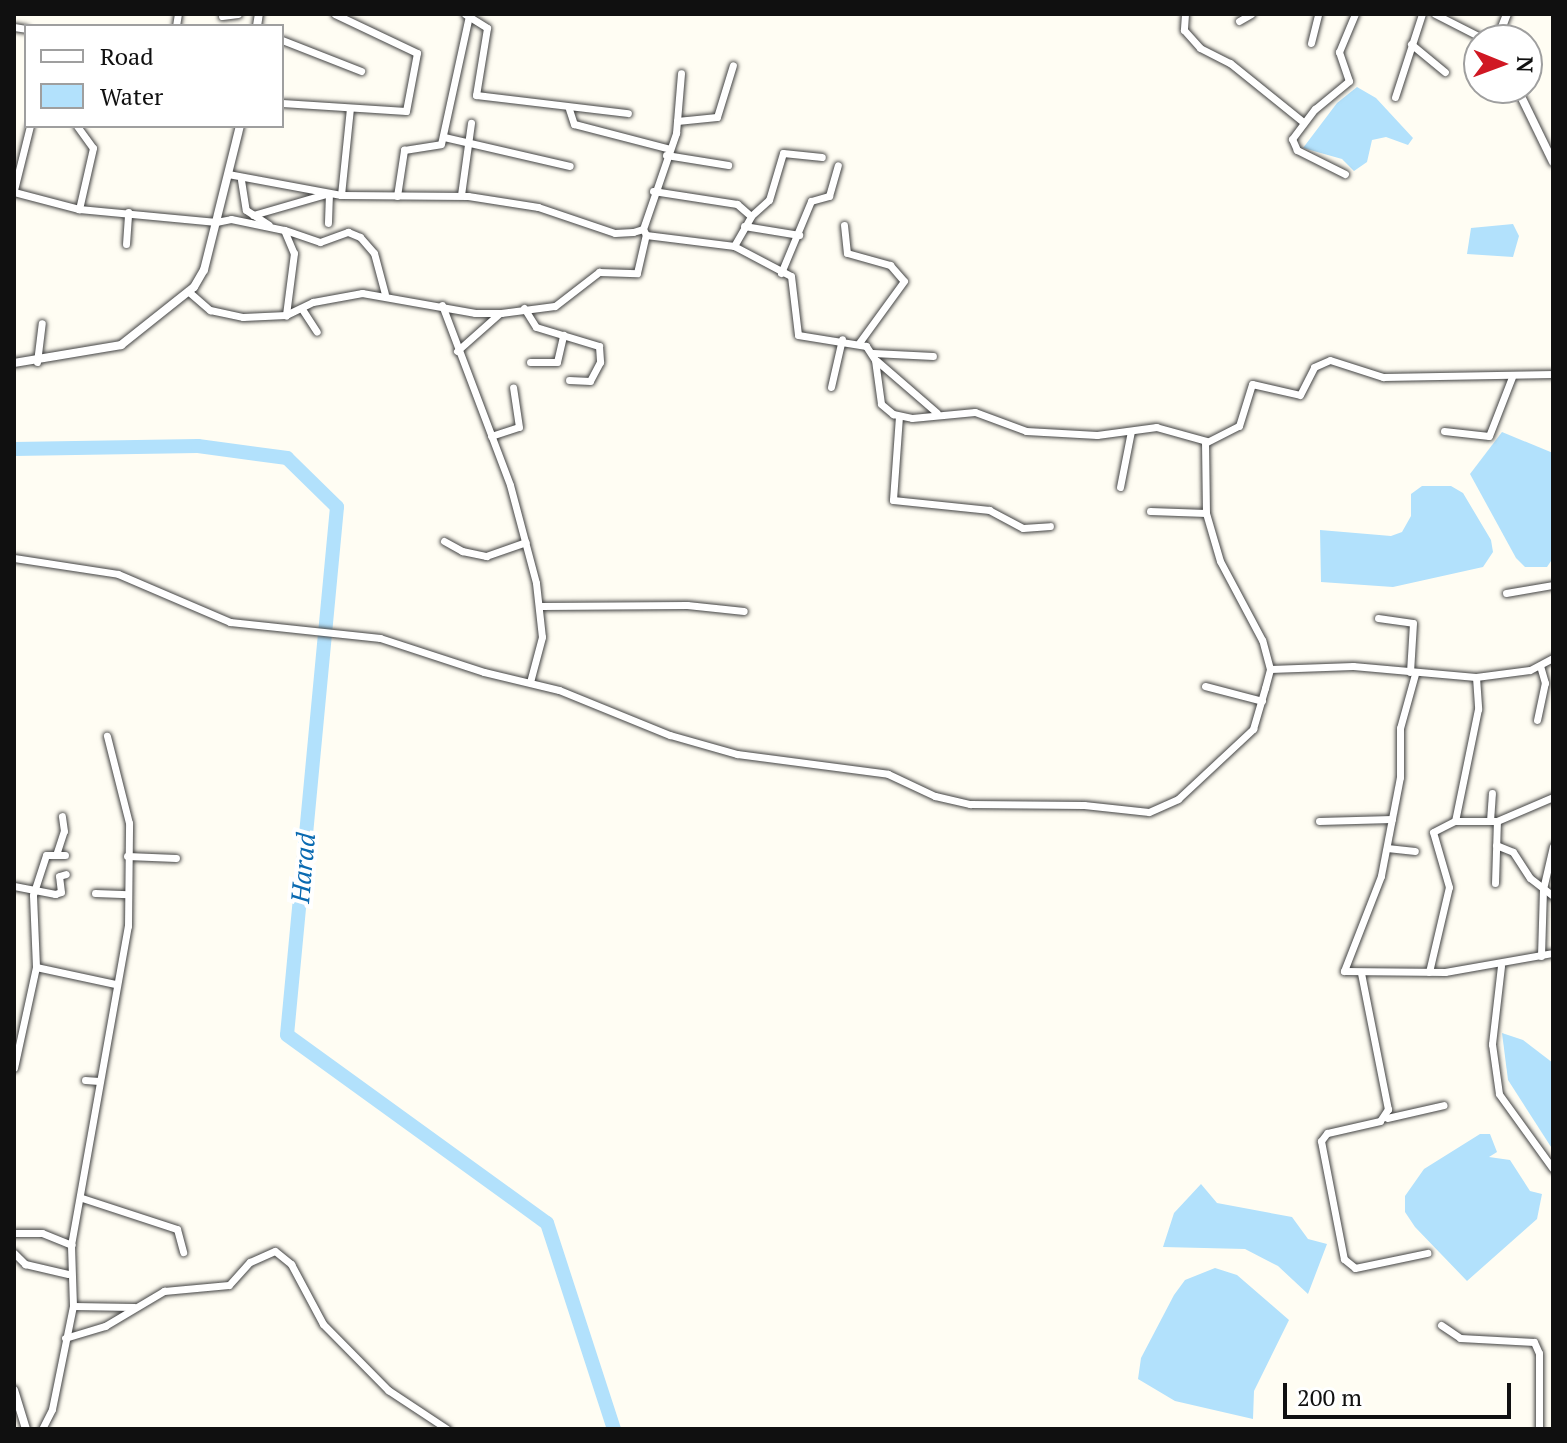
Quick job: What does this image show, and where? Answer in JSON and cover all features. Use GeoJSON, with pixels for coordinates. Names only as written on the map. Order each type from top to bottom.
{"type":"FeatureCollection","features":[{"type":"Feature","properties":{"kind":"street"},"geometry":{"type":"LineString","coordinates":[[222,16],[238,14]]}},
{"type":"Feature","properties":{"kind":"street"},"geometry":{"type":"LineString","coordinates":[[284,103],[406,111],[417,53],[335,14]]}},
{"type":"Feature","properties":{"kind":"street"},"geometry":{"type":"LineString","coordinates":[[1185,14],[1184,30],[1200,48],[1230,63],[1303,122]]}},
{"type":"Feature","properties":{"kind":"street"},"geometry":{"type":"LineString","coordinates":[[1239,21],[1251,14]]}},
{"type":"Feature","properties":{"kind":"street"},"geometry":{"type":"LineString","coordinates":[[1311,43],[1318,14]]}},
{"type":"Feature","properties":{"kind":"street"},"geometry":{"type":"LineString","coordinates":[[1345,174],[1297,150],[1292,139],[1303,122],[1349,81],[1339,52],[1355,14]]}},
{"type":"Feature","properties":{"kind":"street"},"geometry":{"type":"LineString","coordinates":[[1395,97],[1422,14]]}},
{"type":"Feature","properties":{"kind":"street"},"geometry":{"type":"LineString","coordinates":[[1435,14],[1463,28]]}},
{"type":"Feature","properties":{"kind":"street"},"geometry":{"type":"LineString","coordinates":[[397,196],[404,150],[436,148],[444,137],[467,15],[487,28],[476,95],[569,109],[628,113]]}},
{"type":"Feature","properties":{"kind":"street"},"geometry":{"type":"LineString","coordinates":[[284,41],[361,71]]}},
{"type":"Feature","properties":{"kind":"street"},"geometry":{"type":"LineString","coordinates":[[1411,44],[1445,72]]}},
{"type":"Feature","properties":{"kind":"street"},"geometry":{"type":"LineString","coordinates":[[677,121],[717,117],[733,65]]}},
{"type":"Feature","properties":{"kind":"street"},"geometry":{"type":"LineString","coordinates":[[189,292],[210,310],[243,317],[286,315],[345,295],[385,294],[501,313],[555,306],[599,272],[637,273],[653,191],[677,121],[681,73]]}},
{"type":"Feature","properties":{"kind":"street"},"geometry":{"type":"LineString","coordinates":[[1525,104],[1553,162]]}},
{"type":"Feature","properties":{"kind":"street"},"geometry":{"type":"LineString","coordinates":[[341,195],[350,108]]}},
{"type":"Feature","properties":{"kind":"street"},"geometry":{"type":"LineString","coordinates":[[569,109],[574,124],[668,152],[728,165]]}},
{"type":"Feature","properties":{"kind":"street"},"geometry":{"type":"LineString","coordinates":[[461,195],[471,123]]}},
{"type":"Feature","properties":{"kind":"street"},"geometry":{"type":"LineString","coordinates":[[30,128],[14,191],[79,209],[238,222],[280,229],[320,242],[348,232],[360,237],[374,253],[385,294]]}},
{"type":"Feature","properties":{"kind":"street"},"geometry":{"type":"LineString","coordinates":[[78,128],[93,148],[79,209]]}},
{"type":"Feature","properties":{"kind":"street"},"geometry":{"type":"LineString","coordinates":[[14,363],[37,362],[121,345],[189,292],[204,270],[240,128]]}},
{"type":"Feature","properties":{"kind":"street"},"geometry":{"type":"LineString","coordinates":[[444,137],[570,166]]}},
{"type":"Feature","properties":{"kind":"street"},"geometry":{"type":"LineString","coordinates":[[734,246],[751,216],[769,200],[783,153],[822,157]]}},
{"type":"Feature","properties":{"kind":"street"},"geometry":{"type":"LineString","coordinates":[[781,273],[811,201],[829,196],[838,165]]}},
{"type":"Feature","properties":{"kind":"street"},"geometry":{"type":"LineString","coordinates":[[228,174],[241,180],[341,195],[461,195],[538,207],[615,233],[645,232],[734,246],[793,279],[798,335],[815,342],[842,339],[859,343],[938,413]]}},
{"type":"Feature","properties":{"kind":"street"},"geometry":{"type":"LineString","coordinates":[[241,180],[250,213],[280,229],[294,253],[286,315]]}},
{"type":"Feature","properties":{"kind":"street"},"geometry":{"type":"LineString","coordinates":[[653,191],[737,204],[751,216]]}},
{"type":"Feature","properties":{"kind":"street"},"geometry":{"type":"LineString","coordinates":[[238,222],[250,213],[329,193]]}},
{"type":"Feature","properties":{"kind":"street"},"geometry":{"type":"LineString","coordinates":[[328,223],[329,193]]}},
{"type":"Feature","properties":{"kind":"street"},"geometry":{"type":"LineString","coordinates":[[126,244],[128,212]]}},
{"type":"Feature","properties":{"kind":"street"},"geometry":{"type":"LineString","coordinates":[[844,225],[847,253],[890,265],[904,281],[901,292],[859,343]]}},
{"type":"Feature","properties":{"kind":"street"},"geometry":{"type":"LineString","coordinates":[[744,226],[799,235]]}},
{"type":"Feature","properties":{"kind":"street"},"geometry":{"type":"LineString","coordinates":[[442,305],[491,436],[526,542],[541,606],[542,637],[530,682]]}},
{"type":"Feature","properties":{"kind":"street"},"geometry":{"type":"LineString","coordinates":[[524,308],[536,327],[591,341],[601,350],[590,381],[569,380]]}},
{"type":"Feature","properties":{"kind":"street"},"geometry":{"type":"LineString","coordinates":[[302,309],[317,332]]}},
{"type":"Feature","properties":{"kind":"street"},"geometry":{"type":"LineString","coordinates":[[457,351],[501,313]]}},
{"type":"Feature","properties":{"kind":"street"},"geometry":{"type":"LineString","coordinates":[[37,362],[42,323]]}},
{"type":"Feature","properties":{"kind":"street"},"geometry":{"type":"LineString","coordinates":[[530,362],[557,362],[563,335]]}},
{"type":"Feature","properties":{"kind":"street"},"geometry":{"type":"LineString","coordinates":[[831,387],[842,339]]}},
{"type":"Feature","properties":{"kind":"street"},"geometry":{"type":"LineString","coordinates":[[874,356],[933,356]]}},
{"type":"Feature","properties":{"kind":"street"},"geometry":{"type":"LineString","coordinates":[[874,356],[881,404],[899,416],[975,412],[1026,431],[1097,435],[1156,427],[1206,441],[1239,426],[1252,384],[1300,395],[1321,361],[1383,377],[1553,374]]}},
{"type":"Feature","properties":{"kind":"street"},"geometry":{"type":"LineString","coordinates":[[1444,431],[1489,436],[1512,377]]}},
{"type":"Feature","properties":{"kind":"street"},"geometry":{"type":"LineString","coordinates":[[491,436],[519,427],[513,387]]}},
{"type":"Feature","properties":{"kind":"street"},"geometry":{"type":"LineString","coordinates":[[899,416],[891,495],[896,502],[989,510],[1023,528],[1050,526]]}},
{"type":"Feature","properties":{"kind":"street"},"geometry":{"type":"LineString","coordinates":[[1120,487],[1131,431]]}},
{"type":"Feature","properties":{"kind":"street"},"geometry":{"type":"LineString","coordinates":[[14,558],[118,574],[230,622],[380,638],[530,682],[737,754],[888,774],[935,796],[970,804],[1084,805],[1133,813],[1163,809],[1178,799],[1253,729],[1270,669],[1251,614],[1211,539],[1206,513],[1206,441]]}},
{"type":"Feature","properties":{"kind":"street"},"geometry":{"type":"LineString","coordinates":[[1150,511],[1206,513]]}},
{"type":"Feature","properties":{"kind":"street"},"geometry":{"type":"LineString","coordinates":[[444,541],[486,556],[526,542]]}},
{"type":"Feature","properties":{"kind":"street"},"geometry":{"type":"LineString","coordinates":[[1506,593],[1553,585]]}},
{"type":"Feature","properties":{"kind":"street"},"geometry":{"type":"LineString","coordinates":[[541,606],[687,605],[744,611]]}},
{"type":"Feature","properties":{"kind":"street"},"geometry":{"type":"LineString","coordinates":[[1378,618],[1413,623],[1412,673],[1400,728],[1400,777],[1387,848],[1344,971],[1429,972],[1501,966],[1553,953]]}},
{"type":"Feature","properties":{"kind":"street"},"geometry":{"type":"LineString","coordinates":[[1270,669],[1353,666],[1476,677],[1540,666],[1553,658]]}},
{"type":"Feature","properties":{"kind":"street"},"geometry":{"type":"LineString","coordinates":[[1537,720],[1545,683],[1540,666]]}},
{"type":"Feature","properties":{"kind":"street"},"geometry":{"type":"LineString","coordinates":[[1455,821],[1478,709],[1476,677]]}},
{"type":"Feature","properties":{"kind":"street"},"geometry":{"type":"LineString","coordinates":[[1205,686],[1262,701]]}},
{"type":"Feature","properties":{"kind":"street"},"geometry":{"type":"LineString","coordinates":[[42,1429],[52,1409],[73,1306],[68,1274],[71,1245],[82,1198],[115,984],[128,926],[129,823],[107,736]]}},
{"type":"Feature","properties":{"kind":"street"},"geometry":{"type":"LineString","coordinates":[[1492,793],[1495,883]]}},
{"type":"Feature","properties":{"kind":"street"},"geometry":{"type":"LineString","coordinates":[[1429,972],[1449,887],[1433,832],[1455,821],[1493,821],[1553,797]]}},
{"type":"Feature","properties":{"kind":"street"},"geometry":{"type":"LineString","coordinates":[[14,1068],[36,967],[34,893],[46,855],[60,855],[64,831],[62,816]]}},
{"type":"Feature","properties":{"kind":"street"},"geometry":{"type":"LineString","coordinates":[[1319,821],[1392,819]]}},
{"type":"Feature","properties":{"kind":"street"},"geometry":{"type":"LineString","coordinates":[[1496,845],[1513,852],[1543,889],[1553,896]]}},
{"type":"Feature","properties":{"kind":"street"},"geometry":{"type":"LineString","coordinates":[[1541,956],[1543,889],[1553,846]]}},
{"type":"Feature","properties":{"kind":"street"},"geometry":{"type":"LineString","coordinates":[[1387,848],[1415,851]]}},
{"type":"Feature","properties":{"kind":"street"},"geometry":{"type":"LineString","coordinates":[[127,856],[176,858]]}},
{"type":"Feature","properties":{"kind":"street"},"geometry":{"type":"LineString","coordinates":[[14,886],[34,893],[61,892],[59,876],[66,874]]}},
{"type":"Feature","properties":{"kind":"street"},"geometry":{"type":"LineString","coordinates":[[95,893],[128,894]]}},
{"type":"Feature","properties":{"kind":"street"},"geometry":{"type":"LineString","coordinates":[[1501,966],[1492,1044],[1499,1094],[1553,1169]]}},
{"type":"Feature","properties":{"kind":"street"},"geometry":{"type":"LineString","coordinates":[[36,967],[115,984]]}},
{"type":"Feature","properties":{"kind":"street"},"geometry":{"type":"LineString","coordinates":[[1361,973],[1387,1118]]}},
{"type":"Feature","properties":{"kind":"street"},"geometry":{"type":"LineString","coordinates":[[85,1080],[99,1081]]}},
{"type":"Feature","properties":{"kind":"street"},"geometry":{"type":"LineString","coordinates":[[1427,1253],[1355,1268],[1344,1259],[1321,1141],[1327,1133],[1444,1105]]}},
{"type":"Feature","properties":{"kind":"street"},"geometry":{"type":"LineString","coordinates":[[82,1198],[177,1229],[183,1252]]}},
{"type":"Feature","properties":{"kind":"street"},"geometry":{"type":"LineString","coordinates":[[14,1233],[42,1233],[71,1245]]}},
{"type":"Feature","properties":{"kind":"street"},"geometry":{"type":"LineString","coordinates":[[65,1338],[105,1326],[164,1291],[229,1285],[250,1262],[275,1251],[291,1264],[323,1324],[388,1390],[447,1429]]}},
{"type":"Feature","properties":{"kind":"street"},"geometry":{"type":"LineString","coordinates":[[14,1253],[25,1264],[68,1274]]}},
{"type":"Feature","properties":{"kind":"street"},"geometry":{"type":"LineString","coordinates":[[73,1306],[134,1307]]}},
{"type":"Feature","properties":{"kind":"street"},"geometry":{"type":"LineString","coordinates":[[1441,1325],[1460,1338],[1534,1342],[1539,1353],[1539,1429]]}},
{"type":"Feature","properties":{"kind":"street"},"geometry":{"type":"LineString","coordinates":[[14,1390],[26,1429]]}},
{"type":"Feature","properties":{"kind":"water"},"geometry":{"type":"Polygon","coordinates":[[[1357,87],[1376,98],[1413,138],[1408,145],[1386,137],[1372,140],[1367,162],[1354,171],[1342,159],[1303,148],[1337,103],[1357,87]]]}},
{"type":"Feature","properties":{"kind":"water"},"geometry":{"type":"Polygon","coordinates":[[[1513,224],[1519,236],[1513,257],[1467,254],[1471,228],[1513,224]]]}},
{"type":"Feature","properties":{"kind":"water"},"geometry":{"type":"Polygon","coordinates":[[[1502,432],[1553,453],[1553,558],[1547,567],[1525,567],[1516,558],[1470,474],[1502,432]]]}},
{"type":"Feature","properties":{"kind":"water"},"geometry":{"type":"Polygon","coordinates":[[[1422,486],[1451,486],[1463,493],[1491,540],[1493,552],[1483,567],[1393,587],[1321,582],[1320,530],[1391,536],[1402,532],[1411,516],[1411,494],[1422,486]]]}},
{"type":"Feature","properties":{"kind":"water"},"geometry":{"type":"Polygon","coordinates":[[[1502,1033],[1523,1040],[1553,1063],[1553,1150],[1508,1080],[1502,1033]]]}},
{"type":"Feature","properties":{"kind":"water"},"geometry":{"type":"Polygon","coordinates":[[[1480,1134],[1490,1134],[1497,1152],[1489,1157],[1510,1160],[1530,1191],[1542,1194],[1537,1219],[1467,1281],[1415,1227],[1405,1212],[1405,1196],[1424,1169],[1480,1134]]]}},
{"type":"Feature","properties":{"kind":"water"},"geometry":{"type":"Polygon","coordinates":[[[1201,1184],[1217,1203],[1292,1217],[1308,1239],[1327,1244],[1308,1294],[1278,1266],[1245,1249],[1163,1247],[1174,1213],[1201,1184]]]}},
{"type":"Feature","properties":{"kind":"water"},"geometry":{"type":"Polygon","coordinates":[[[1215,1268],[1237,1275],[1289,1320],[1254,1391],[1253,1419],[1175,1401],[1138,1379],[1141,1358],[1174,1295],[1185,1280],[1215,1268]]]}},
{"type":"Feature","properties":{"kind":"waterway","name":"Harad"},"geometry":{"type":"LineString","coordinates":[[14,449],[198,446],[287,458],[337,507],[287,1035],[547,1223],[614,1429]]}}]}
